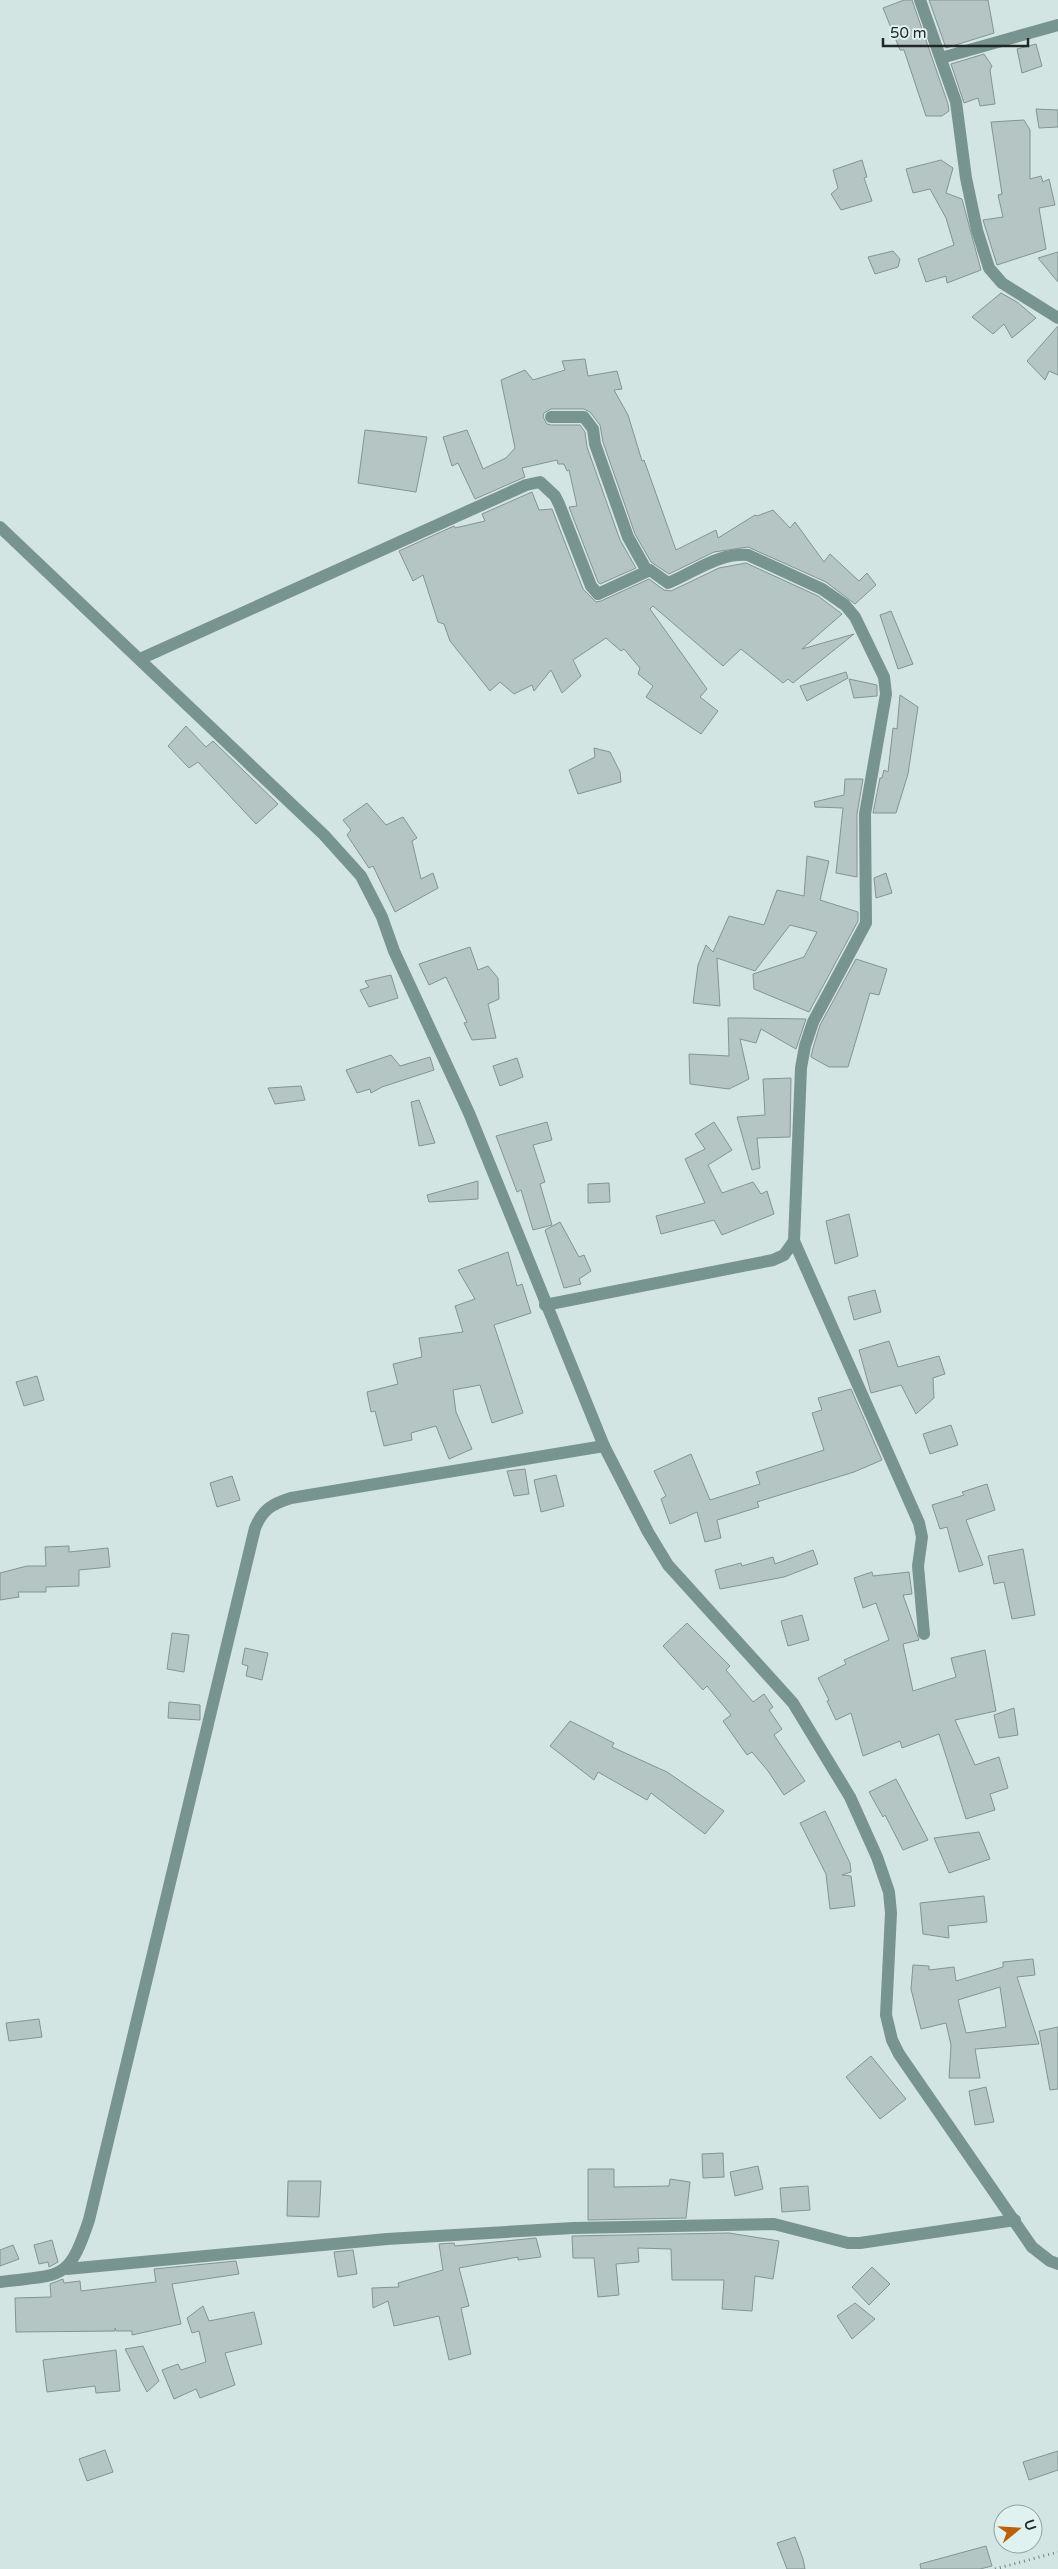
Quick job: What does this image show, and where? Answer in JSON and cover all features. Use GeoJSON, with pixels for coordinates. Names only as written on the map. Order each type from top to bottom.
{"type":"FeatureCollection","features":[{"type":"Feature","properties":{"kind":"street"},"geometry":{"type":"LineString","coordinates":[[920,0],[956,102],[966,178],[977,230],[990,268],[1002,283],[1058,318]]}},
{"type":"Feature","properties":{"kind":"street"},"geometry":{"type":"LineString","coordinates":[[941,58],[1058,25]]}},
{"type":"Feature","properties":{"kind":"street"},"geometry":{"type":"LineString","coordinates":[[551,417],[584,417],[593,429],[595,444],[628,537],[647,571]]}},
{"type":"Feature","properties":{"kind":"street"},"geometry":{"type":"LineString","coordinates":[[140,658],[526,485],[540,482],[555,496],[591,586],[598,594],[616,588],[647,571],[653,570],[668,583],[718,558],[736,554],[748,554],[822,589],[845,605],[855,617],[884,677],[886,694],[865,814],[866,922],[813,1022],[805,1046],[801,1068],[794,1241],[919,1523],[922,1537],[918,1566],[924,1634]]}},
{"type":"Feature","properties":{"kind":"street"},"geometry":{"type":"LineString","coordinates":[[0,527],[140,658],[324,835],[360,876],[382,917],[394,951],[469,1113],[545,1305],[604,1446],[648,1532],[668,1565],[793,1703],[842,1781],[877,1857],[888,1892],[891,1913],[886,2015],[892,2040],[919,2084],[1032,2247],[1050,2261],[1058,2264]]}},
{"type":"Feature","properties":{"kind":"street"},"geometry":{"type":"LineString","coordinates":[[545,1305],[773,1260],[784,1255],[794,1241]]}},
{"type":"Feature","properties":{"kind":"street"},"geometry":{"type":"LineString","coordinates":[[67,2269],[79,2250],[89,2220],[255,1528],[262,1513],[268,1507],[291,1498],[604,1446]]}},
{"type":"Feature","properties":{"kind":"street"},"geometry":{"type":"LineString","coordinates":[[0,2282],[53,2275],[67,2269],[386,2239],[572,2228],[774,2224],[848,2243],[860,2243],[1015,2220]]}},
{"type":"Feature","properties":{"kind":"path"},"geometry":{"type":"LineString","coordinates":[[995,2569],[1058,2552]]}},
{"type":"Feature","properties":{"kind":"building"},"geometry":{"type":"Polygon","coordinates":[[[904,0],[912,0],[948,104],[949,111],[942,116],[926,116],[904,50],[900,50],[883,8],[904,0]]]}},
{"type":"Feature","properties":{"kind":"building"},"geometry":{"type":"Polygon","coordinates":[[[929,0],[988,0],[994,33],[946,48],[929,0]]]}},
{"type":"Feature","properties":{"kind":"building"},"geometry":{"type":"Polygon","coordinates":[[[1036,44],[1042,66],[1022,73],[1017,49],[1036,44]]]}},
{"type":"Feature","properties":{"kind":"building"},"geometry":{"type":"Polygon","coordinates":[[[984,54],[992,66],[990,70],[995,104],[980,106],[978,98],[964,103],[951,64],[984,54]]]}},
{"type":"Feature","properties":{"kind":"building"},"geometry":{"type":"Polygon","coordinates":[[[1036,109],[1058,110],[1058,127],[1039,128],[1036,109]]]}},
{"type":"Feature","properties":{"kind":"building"},"geometry":{"type":"Polygon","coordinates":[[[1024,120],[1030,130],[1030,179],[1041,176],[1043,182],[1049,179],[1055,205],[1039,208],[1046,249],[997,265],[983,220],[1003,217],[998,195],[1002,194],[991,122],[1024,120]]]}},
{"type":"Feature","properties":{"kind":"building"},"geometry":{"type":"Polygon","coordinates":[[[862,160],[867,177],[864,178],[872,201],[841,210],[831,194],[838,188],[833,170],[862,160]]]}},
{"type":"Feature","properties":{"kind":"building"},"geometry":{"type":"Polygon","coordinates":[[[941,160],[953,168],[946,193],[962,199],[981,270],[947,283],[946,276],[926,282],[918,259],[954,245],[946,218],[930,189],[913,193],[906,169],[941,160]]]}},
{"type":"Feature","properties":{"kind":"building"},"geometry":{"type":"Polygon","coordinates":[[[893,251],[900,259],[898,267],[875,274],[868,257],[893,251]]]}},
{"type":"Feature","properties":{"kind":"building"},"geometry":{"type":"Polygon","coordinates":[[[1058,252],[1058,282],[1038,258],[1058,252]]]}},
{"type":"Feature","properties":{"kind":"building"},"geometry":{"type":"Polygon","coordinates":[[[1001,293],[1017,302],[1036,318],[1012,338],[1004,324],[993,334],[972,317],[1001,293]]]}},
{"type":"Feature","properties":{"kind":"building"},"geometry":{"type":"Polygon","coordinates":[[[1058,326],[1058,375],[1049,371],[1045,380],[1027,361],[1058,326]]]}},
{"type":"Feature","properties":{"kind":"building"},"geometry":{"type":"Polygon","coordinates":[[[585,359],[588,376],[617,371],[622,389],[614,390],[628,415],[642,461],[644,460],[676,550],[716,530],[718,538],[755,515],[773,510],[790,528],[795,522],[824,562],[830,554],[859,581],[867,573],[876,585],[855,604],[826,582],[748,547],[714,552],[669,574],[651,562],[635,534],[603,442],[600,425],[590,412],[584,409],[551,409],[544,413],[543,417],[547,424],[580,425],[585,432],[587,447],[620,540],[636,568],[600,584],[598,582],[569,507],[577,506],[569,470],[567,471],[564,464],[558,464],[557,460],[522,468],[525,477],[475,499],[458,463],[452,466],[443,437],[467,430],[483,469],[506,458],[515,448],[501,380],[525,370],[533,380],[565,370],[562,361],[585,359]]]}},
{"type":"Feature","properties":{"kind":"building"},"geometry":{"type":"Polygon","coordinates":[[[365,430],[427,437],[416,492],[358,483],[365,430]]]}},
{"type":"Feature","properties":{"kind":"building"},"geometry":{"type":"Polygon","coordinates":[[[532,492],[539,510],[552,509],[583,589],[596,602],[649,579],[664,590],[671,591],[719,568],[746,563],[818,596],[842,614],[802,649],[854,634],[793,683],[788,679],[783,683],[741,649],[723,666],[653,606],[650,609],[707,689],[700,697],[718,711],[701,734],[646,697],[653,686],[638,674],[640,668],[624,649],[621,651],[606,638],[573,660],[581,676],[562,693],[551,670],[534,691],[532,685],[514,694],[500,682],[490,691],[450,641],[444,624],[438,622],[423,575],[413,581],[399,551],[454,526],[455,528],[485,521],[482,514],[532,492]]]}},
{"type":"Feature","properties":{"kind":"building"},"geometry":{"type":"Polygon","coordinates":[[[891,611],[913,664],[898,669],[880,615],[891,611]]]}},
{"type":"Feature","properties":{"kind":"building"},"geometry":{"type":"Polygon","coordinates":[[[846,672],[848,678],[807,701],[800,686],[846,672]]]}},
{"type":"Feature","properties":{"kind":"building"},"geometry":{"type":"Polygon","coordinates":[[[849,679],[877,685],[877,696],[854,698],[849,679]]]}},
{"type":"Feature","properties":{"kind":"building"},"geometry":{"type":"Polygon","coordinates":[[[900,695],[918,707],[908,774],[896,813],[873,813],[880,778],[882,778],[884,770],[888,772],[893,728],[897,729],[900,695]]]}},
{"type":"Feature","properties":{"kind":"building"},"geometry":{"type":"Polygon","coordinates":[[[186,726],[206,747],[213,741],[278,804],[256,824],[198,762],[189,768],[168,746],[186,726]]]}},
{"type":"Feature","properties":{"kind":"building"},"geometry":{"type":"Polygon","coordinates":[[[594,748],[610,752],[620,772],[621,782],[578,794],[569,770],[595,757],[594,748]]]}},
{"type":"Feature","properties":{"kind":"building"},"geometry":{"type":"Polygon","coordinates":[[[845,779],[863,779],[857,814],[857,877],[836,873],[843,808],[815,807],[814,802],[844,795],[845,779]]]}},
{"type":"Feature","properties":{"kind":"building"},"geometry":{"type":"Polygon","coordinates":[[[367,803],[386,825],[403,817],[417,838],[412,841],[421,879],[433,873],[438,888],[395,912],[373,866],[369,868],[347,835],[351,830],[343,820],[367,803]]]}},
{"type":"Feature","properties":{"kind":"building"},"geometry":{"type":"Polygon","coordinates":[[[807,856],[829,861],[820,900],[858,912],[858,921],[809,1012],[754,989],[753,974],[804,957],[817,932],[790,925],[755,971],[717,958],[720,1006],[693,1003],[698,965],[706,945],[713,952],[729,916],[764,925],[777,890],[804,896],[807,856]]]}},
{"type":"Feature","properties":{"kind":"building"},"geometry":{"type":"Polygon","coordinates":[[[886,873],[892,893],[876,898],[874,878],[886,873]]]}},
{"type":"Feature","properties":{"kind":"building"},"geometry":{"type":"Polygon","coordinates":[[[470,947],[478,970],[488,966],[498,978],[499,999],[488,1004],[496,1038],[472,1040],[464,1023],[467,1022],[446,977],[429,985],[419,964],[470,947]]]}},
{"type":"Feature","properties":{"kind":"building"},"geometry":{"type":"Polygon","coordinates":[[[856,959],[887,969],[879,995],[870,993],[848,1067],[829,1067],[811,1057],[813,1048],[820,1025],[856,959]]]}},
{"type":"Feature","properties":{"kind":"building"},"geometry":{"type":"Polygon","coordinates":[[[391,975],[398,998],[369,1007],[360,990],[369,987],[365,981],[391,975]]]}},
{"type":"Feature","properties":{"kind":"building"},"geometry":{"type":"Polygon","coordinates":[[[728,1018],[806,1019],[796,1049],[761,1029],[756,1043],[740,1039],[749,1079],[729,1089],[690,1084],[689,1054],[729,1056],[728,1018]]]}},
{"type":"Feature","properties":{"kind":"building"},"geometry":{"type":"Polygon","coordinates":[[[391,1055],[400,1066],[430,1057],[434,1070],[382,1087],[371,1093],[370,1089],[357,1093],[346,1070],[391,1055]]]}},
{"type":"Feature","properties":{"kind":"building"},"geometry":{"type":"Polygon","coordinates":[[[517,1058],[523,1077],[500,1086],[493,1066],[517,1058]]]}},
{"type":"Feature","properties":{"kind":"building"},"geometry":{"type":"Polygon","coordinates":[[[791,1078],[790,1137],[757,1138],[760,1168],[752,1170],[737,1117],[765,1115],[763,1079],[791,1078]]]}},
{"type":"Feature","properties":{"kind":"building"},"geometry":{"type":"Polygon","coordinates":[[[301,1086],[305,1100],[275,1104],[268,1088],[301,1086]]]}},
{"type":"Feature","properties":{"kind":"building"},"geometry":{"type":"Polygon","coordinates":[[[419,1100],[435,1143],[419,1146],[411,1102],[419,1100]]]}},
{"type":"Feature","properties":{"kind":"building"},"geometry":{"type":"Polygon","coordinates":[[[547,1122],[552,1140],[533,1145],[545,1182],[540,1184],[552,1225],[533,1230],[521,1190],[517,1192],[496,1136],[547,1122]]]}},
{"type":"Feature","properties":{"kind":"building"},"geometry":{"type":"Polygon","coordinates":[[[714,1122],[732,1150],[708,1165],[722,1193],[753,1182],[761,1194],[767,1191],[774,1214],[722,1235],[714,1220],[661,1234],[656,1216],[705,1203],[685,1159],[705,1149],[695,1134],[714,1122]]]}},
{"type":"Feature","properties":{"kind":"building"},"geometry":{"type":"Polygon","coordinates":[[[478,1181],[478,1199],[429,1202],[427,1195],[478,1181]]]}},
{"type":"Feature","properties":{"kind":"building"},"geometry":{"type":"Polygon","coordinates":[[[609,1183],[610,1202],[588,1203],[588,1184],[609,1183]]]}},
{"type":"Feature","properties":{"kind":"building"},"geometry":{"type":"Polygon","coordinates":[[[849,1214],[858,1256],[835,1264],[826,1221],[849,1214]]]}},
{"type":"Feature","properties":{"kind":"building"},"geometry":{"type":"Polygon","coordinates":[[[560,1222],[579,1257],[584,1255],[591,1271],[579,1279],[581,1284],[564,1288],[545,1230],[560,1222]]]}},
{"type":"Feature","properties":{"kind":"building"},"geometry":{"type":"Polygon","coordinates":[[[508,1252],[517,1286],[522,1284],[531,1313],[494,1325],[523,1413],[492,1423],[480,1385],[453,1390],[456,1412],[472,1449],[449,1459],[436,1426],[411,1433],[412,1440],[384,1446],[375,1411],[371,1412],[367,1392],[398,1384],[393,1364],[422,1357],[419,1338],[463,1332],[455,1306],[475,1299],[458,1270],[508,1252]]]}},
{"type":"Feature","properties":{"kind":"building"},"geometry":{"type":"Polygon","coordinates":[[[875,1290],[881,1312],[854,1320],[848,1297],[875,1290]]]}},
{"type":"Feature","properties":{"kind":"building"},"geometry":{"type":"Polygon","coordinates":[[[889,1341],[898,1367],[939,1356],[945,1374],[933,1378],[934,1398],[916,1414],[901,1385],[871,1393],[859,1350],[889,1341]]]}},
{"type":"Feature","properties":{"kind":"building"},"geometry":{"type":"Polygon","coordinates":[[[37,1376],[44,1400],[24,1406],[16,1382],[37,1376]]]}},
{"type":"Feature","properties":{"kind":"building"},"geometry":{"type":"Polygon","coordinates":[[[851,1389],[882,1460],[854,1472],[757,1502],[759,1507],[717,1520],[721,1538],[705,1542],[697,1512],[670,1524],[661,1499],[666,1496],[654,1471],[691,1454],[710,1500],[760,1484],[756,1472],[824,1450],[812,1413],[822,1410],[818,1398],[851,1389]]]}},
{"type":"Feature","properties":{"kind":"building"},"geometry":{"type":"Polygon","coordinates":[[[951,1425],[958,1445],[930,1454],[923,1434],[951,1425]]]}},
{"type":"Feature","properties":{"kind":"building"},"geometry":{"type":"Polygon","coordinates":[[[525,1469],[529,1494],[514,1496],[507,1471],[525,1469]]]}},
{"type":"Feature","properties":{"kind":"building"},"geometry":{"type":"Polygon","coordinates":[[[556,1475],[564,1506],[541,1512],[534,1480],[556,1475]]]}},
{"type":"Feature","properties":{"kind":"building"},"geometry":{"type":"Polygon","coordinates":[[[232,1476],[240,1500],[217,1507],[210,1483],[232,1476]]]}},
{"type":"Feature","properties":{"kind":"building"},"geometry":{"type":"Polygon","coordinates":[[[987,1484],[995,1510],[966,1520],[983,1565],[959,1572],[947,1527],[940,1529],[932,1505],[964,1495],[962,1492],[987,1484]]]}},
{"type":"Feature","properties":{"kind":"building"},"geometry":{"type":"Polygon","coordinates":[[[69,1546],[69,1552],[108,1548],[110,1567],[79,1570],[79,1586],[46,1587],[46,1592],[18,1592],[19,1597],[0,1600],[0,1573],[27,1566],[46,1566],[45,1547],[69,1546]]]}},
{"type":"Feature","properties":{"kind":"building"},"geometry":{"type":"Polygon","coordinates":[[[1023,1549],[1035,1615],[1012,1619],[1004,1582],[994,1584],[988,1556],[1023,1549]]]}},
{"type":"Feature","properties":{"kind":"building"},"geometry":{"type":"Polygon","coordinates":[[[813,1550],[818,1564],[784,1577],[720,1589],[715,1570],[741,1563],[742,1566],[773,1557],[775,1564],[813,1550]]]}},
{"type":"Feature","properties":{"kind":"building"},"geometry":{"type":"Polygon","coordinates":[[[872,1572],[873,1576],[909,1572],[912,1594],[903,1595],[919,1640],[903,1644],[913,1691],[956,1677],[951,1658],[985,1650],[996,1711],[955,1720],[975,1765],[999,1757],[1008,1788],[990,1794],[995,1810],[966,1819],[939,1734],[902,1748],[900,1741],[863,1756],[851,1713],[836,1720],[818,1678],[846,1664],[844,1660],[889,1640],[876,1603],[863,1608],[854,1578],[872,1572]]]}},
{"type":"Feature","properties":{"kind":"building"},"geometry":{"type":"Polygon","coordinates":[[[802,1615],[809,1640],[788,1646],[781,1621],[802,1615]]]}},
{"type":"Feature","properties":{"kind":"building"},"geometry":{"type":"Polygon","coordinates":[[[687,1623],[730,1666],[726,1670],[753,1702],[764,1694],[773,1707],[769,1710],[782,1729],[774,1735],[805,1781],[784,1795],[752,1752],[747,1755],[723,1721],[731,1715],[707,1686],[703,1690],[663,1646],[687,1623]]]}},
{"type":"Feature","properties":{"kind":"building"},"geometry":{"type":"Polygon","coordinates":[[[172,1633],[189,1635],[184,1672],[167,1669],[172,1633]]]}},
{"type":"Feature","properties":{"kind":"building"},"geometry":{"type":"Polygon","coordinates":[[[245,1648],[268,1653],[262,1680],[246,1676],[248,1666],[242,1664],[245,1648]]]}},
{"type":"Feature","properties":{"kind":"building"},"geometry":{"type":"Polygon","coordinates":[[[169,1702],[200,1705],[200,1720],[168,1718],[169,1702]]]}},
{"type":"Feature","properties":{"kind":"building"},"geometry":{"type":"Polygon","coordinates":[[[1014,1708],[1018,1735],[999,1738],[994,1715],[1014,1708]]]}},
{"type":"Feature","properties":{"kind":"building"},"geometry":{"type":"Polygon","coordinates":[[[570,1721],[614,1743],[612,1747],[667,1772],[724,1811],[705,1834],[651,1793],[647,1800],[598,1772],[594,1780],[550,1746],[570,1721]]]}},
{"type":"Feature","properties":{"kind":"building"},"geometry":{"type":"Polygon","coordinates":[[[896,1779],[928,1840],[903,1850],[885,1815],[883,1817],[869,1792],[896,1779]]]}},
{"type":"Feature","properties":{"kind":"building"},"geometry":{"type":"Polygon","coordinates":[[[825,1811],[850,1863],[851,1872],[842,1875],[851,1876],[855,1906],[830,1909],[826,1874],[800,1823],[825,1811]]]}},
{"type":"Feature","properties":{"kind":"building"},"geometry":{"type":"Polygon","coordinates":[[[979,1832],[990,1859],[949,1873],[934,1838],[979,1832]]]}},
{"type":"Feature","properties":{"kind":"building"},"geometry":{"type":"Polygon","coordinates":[[[984,1896],[987,1922],[948,1926],[949,1938],[923,1934],[920,1903],[984,1896]]]}},
{"type":"Feature","properties":{"kind":"building"},"geometry":{"type":"Polygon","coordinates":[[[1033,1959],[1035,1975],[1017,1977],[1039,2044],[975,2049],[980,2078],[949,2078],[951,2045],[946,2023],[921,2029],[911,1989],[913,1965],[929,1966],[929,1970],[954,1967],[956,1981],[1003,1967],[1003,1962],[1033,1959]],[[1000,1987],[958,2000],[966,2033],[1006,2027],[1000,1987]]]}},
{"type":"Feature","properties":{"kind":"building"},"geometry":{"type":"Polygon","coordinates":[[[39,2019],[42,2037],[9,2041],[6,2023],[39,2019]]]}},
{"type":"Feature","properties":{"kind":"building"},"geometry":{"type":"Polygon","coordinates":[[[1058,2027],[1058,2089],[1050,2090],[1039,2031],[1058,2027]]]}},
{"type":"Feature","properties":{"kind":"building"},"geometry":{"type":"Polygon","coordinates":[[[871,2056],[906,2099],[880,2119],[846,2077],[871,2056]]]}},
{"type":"Feature","properties":{"kind":"building"},"geometry":{"type":"Polygon","coordinates":[[[986,2087],[994,2122],[975,2125],[969,2091],[986,2087]]]}},
{"type":"Feature","properties":{"kind":"building"},"geometry":{"type":"Polygon","coordinates":[[[723,2153],[724,2177],[703,2178],[702,2154],[723,2153]]]}},
{"type":"Feature","properties":{"kind":"building"},"geometry":{"type":"Polygon","coordinates":[[[758,2166],[763,2189],[735,2196],[730,2172],[758,2166]]]}},
{"type":"Feature","properties":{"kind":"building"},"geometry":{"type":"Polygon","coordinates":[[[588,2169],[614,2169],[614,2187],[669,2186],[670,2179],[690,2182],[686,2218],[588,2220],[588,2169]]]}},
{"type":"Feature","properties":{"kind":"building"},"geometry":{"type":"Polygon","coordinates":[[[288,2181],[321,2181],[319,2217],[287,2216],[288,2181]]]}},
{"type":"Feature","properties":{"kind":"building"},"geometry":{"type":"Polygon","coordinates":[[[808,2186],[810,2210],[782,2212],[780,2188],[808,2186]]]}},
{"type":"Feature","properties":{"kind":"building"},"geometry":{"type":"Polygon","coordinates":[[[729,2233],[779,2241],[773,2279],[755,2276],[752,2311],[722,2309],[724,2280],[672,2280],[671,2249],[638,2248],[639,2262],[616,2264],[619,2295],[598,2297],[594,2258],[573,2258],[572,2236],[729,2233]]]}},
{"type":"Feature","properties":{"kind":"building"},"geometry":{"type":"Polygon","coordinates":[[[536,2238],[541,2257],[518,2260],[518,2257],[459,2268],[469,2306],[461,2308],[471,2354],[449,2360],[439,2316],[394,2326],[388,2301],[373,2308],[372,2288],[399,2287],[398,2283],[443,2270],[439,2244],[454,2243],[455,2246],[536,2238]]]}},
{"type":"Feature","properties":{"kind":"building"},"geometry":{"type":"Polygon","coordinates":[[[52,2240],[58,2262],[49,2267],[48,2262],[39,2264],[34,2245],[52,2240]]]}},
{"type":"Feature","properties":{"kind":"building"},"geometry":{"type":"Polygon","coordinates":[[[13,2245],[19,2259],[0,2266],[0,2250],[13,2245]]]}},
{"type":"Feature","properties":{"kind":"building"},"geometry":{"type":"Polygon","coordinates":[[[353,2250],[357,2274],[338,2277],[334,2252],[353,2250]]]}},
{"type":"Feature","properties":{"kind":"building"},"geometry":{"type":"Polygon","coordinates":[[[236,2261],[239,2274],[172,2284],[181,2324],[132,2335],[132,2331],[116,2331],[115,2328],[115,2331],[16,2332],[15,2298],[51,2297],[50,2284],[63,2279],[64,2283],[80,2281],[81,2291],[156,2282],[154,2269],[236,2261]]]}},
{"type":"Feature","properties":{"kind":"building"},"geometry":{"type":"Polygon","coordinates":[[[872,2267],[890,2284],[869,2305],[852,2287],[872,2267]]]}},
{"type":"Feature","properties":{"kind":"building"},"geometry":{"type":"Polygon","coordinates":[[[855,2303],[875,2319],[852,2339],[837,2316],[855,2303]]]}},
{"type":"Feature","properties":{"kind":"building"},"geometry":{"type":"Polygon","coordinates":[[[203,2306],[209,2321],[254,2312],[262,2344],[225,2353],[235,2385],[200,2398],[196,2389],[174,2399],[162,2370],[178,2364],[181,2370],[206,2362],[199,2331],[192,2333],[187,2318],[203,2306]]]}},
{"type":"Feature","properties":{"kind":"building"},"geometry":{"type":"Polygon","coordinates":[[[143,2346],[159,2381],[147,2392],[125,2349],[143,2346]]]}},
{"type":"Feature","properties":{"kind":"building"},"geometry":{"type":"Polygon","coordinates":[[[116,2350],[120,2391],[96,2393],[95,2386],[47,2392],[43,2360],[116,2350]]]}},
{"type":"Feature","properties":{"kind":"building"},"geometry":{"type":"Polygon","coordinates":[[[105,2450],[113,2472],[87,2481],[79,2459],[105,2450]]]}},
{"type":"Feature","properties":{"kind":"building"},"geometry":{"type":"Polygon","coordinates":[[[1058,2451],[1058,2470],[1029,2480],[1023,2462],[1058,2451]]]}},
{"type":"Feature","properties":{"kind":"building"},"geometry":{"type":"Polygon","coordinates":[[[795,2537],[805,2569],[787,2569],[777,2543],[795,2537]]]}},
{"type":"Feature","properties":{"kind":"building"},"geometry":{"type":"Polygon","coordinates":[[[986,2546],[992,2566],[980,2569],[921,2569],[920,2564],[986,2546]]]}}]}
